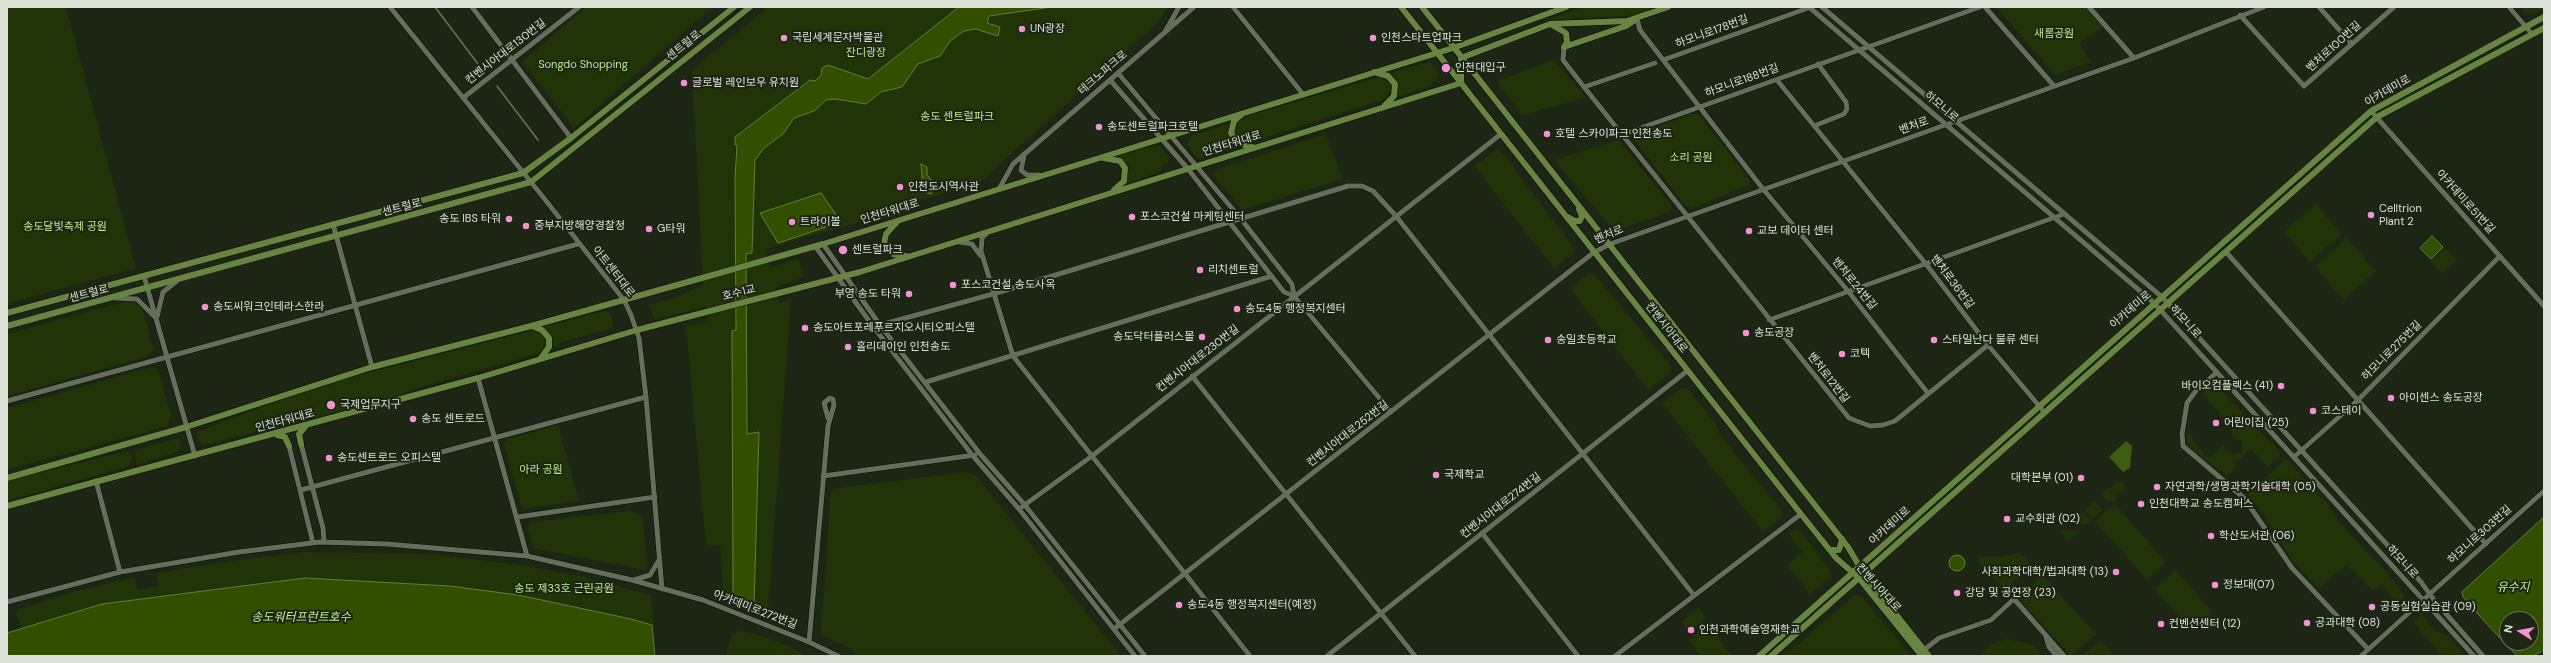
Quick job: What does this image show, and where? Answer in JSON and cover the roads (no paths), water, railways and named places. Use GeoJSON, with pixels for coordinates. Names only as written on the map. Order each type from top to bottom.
{"type":"FeatureCollection","features":[{"type":"Feature","properties":{"kind":"main road","name":"센트럴로"},"geometry":{"type":"LineString","coordinates":[[7,313],[523,173],[571,138],[734,7]]}},
{"type":"Feature","properties":{"kind":"main road","name":"센트럴로"},"geometry":{"type":"LineString","coordinates":[[7,326],[147,289],[531,182],[750,7]]}},
{"type":"Feature","properties":{"kind":"main road","name":"컨벤시아대로"},"geometry":{"type":"LineString","coordinates":[[1401,7],[1593,253],[1830,550],[1852,573],[1861,576]]}},
{"type":"Feature","properties":{"kind":"main road","name":"컨벤시아대로"},"geometry":{"type":"LineString","coordinates":[[1422,7],[1842,539],[1860,567],[1861,576],[1923,653],[1929,656]]}},
{"type":"Feature","properties":{"kind":"main road","name":"인천타워대로"},"geometry":{"type":"LineString","coordinates":[[624,300],[823,244],[1101,157],[1160,137],[1453,48],[1566,7]]}},
{"type":"Feature","properties":{"kind":"main road"},"geometry":{"type":"LineString","coordinates":[[1564,47],[1626,26],[1637,19],[1668,7]]}},
{"type":"Feature","properties":{"kind":"main road","name":"아카데미로"},"geometry":{"type":"LineString","coordinates":[[1758,656],[1860,567],[2371,110],[2544,17]]}},
{"type":"Feature","properties":{"kind":"main road"},"geometry":{"type":"LineString","coordinates":[[1461,83],[1461,58],[1550,24],[1637,19]]}},
{"type":"Feature","properties":{"kind":"main road"},"geometry":{"type":"LineString","coordinates":[[1550,24],[1563,29],[1569,41],[1575,43]]}},
{"type":"Feature","properties":{"kind":"main road","name":"아카데미로"},"geometry":{"type":"LineString","coordinates":[[1771,656],[2377,117],[2544,28]]}},
{"type":"Feature","properties":{"kind":"main road"},"geometry":{"type":"LineString","coordinates":[[1564,47],[1567,38]]}},
{"type":"Feature","properties":{"kind":"main road"},"geometry":{"type":"LineString","coordinates":[[1370,72],[1388,76],[1396,87],[1392,99],[1379,109]]}},
{"type":"Feature","properties":{"kind":"main road","name":"인천타워대로"},"geometry":{"type":"LineString","coordinates":[[777,293],[846,276],[1461,83]]}},
{"type":"Feature","properties":{"kind":"main road"},"geometry":{"type":"LineString","coordinates":[[1247,111],[1234,122],[1231,132],[1239,144],[1255,147]]}},
{"type":"Feature","properties":{"kind":"main road"},"geometry":{"type":"LineString","coordinates":[[1101,157],[1117,159],[1123,163],[1125,168],[1124,181],[1109,193]]}},
{"type":"Feature","properties":{"kind":"main road"},"geometry":{"type":"LineString","coordinates":[[1563,214],[1571,220],[1580,221],[1582,216],[1576,203]]}},
{"type":"Feature","properties":{"kind":"main road"},"geometry":{"type":"LineString","coordinates":[[900,220],[886,234],[884,246],[893,254],[910,256]]}},
{"type":"Feature","properties":{"kind":"main road","name":"호수1교"},"geometry":{"type":"LineString","coordinates":[[706,311],[777,293]]}},
{"type":"Feature","properties":{"kind":"main road"},"geometry":{"type":"LineString","coordinates":[[7,477],[186,427],[372,367],[532,326],[624,300]]}},
{"type":"Feature","properties":{"kind":"main road","name":"인천타워대로"},"geometry":{"type":"LineString","coordinates":[[7,506],[478,378],[541,358],[706,311]]}},
{"type":"Feature","properties":{"kind":"main road"},"geometry":{"type":"LineString","coordinates":[[532,326],[542,330],[548,338],[549,347],[541,358]]}},
{"type":"Feature","properties":{"kind":"main road"},"geometry":{"type":"LineString","coordinates":[[300,444],[300,431],[308,425]]}},
{"type":"Feature","properties":{"kind":"main road"},"geometry":{"type":"LineString","coordinates":[[272,435],[285,437],[289,446]]}},
{"type":"Feature","properties":{"kind":"main road"},"geometry":{"type":"LineString","coordinates":[[1830,550],[1839,550],[1842,539]]}},
{"type":"Feature","properties":{"kind":"street","name":"아트센터대로"},"geometry":{"type":"LineString","coordinates":[[390,7],[624,300],[637,330],[646,397],[662,589]]}},
{"type":"Feature","properties":{"kind":"street"},"geometry":{"type":"LineString","coordinates":[[472,7],[571,138]]}},
{"type":"Feature","properties":{"kind":"street","name":"컨벤시아대로130번길"},"geometry":{"type":"LineString","coordinates":[[463,98],[579,7]]}},
{"type":"Feature","properties":{"kind":"street"},"geometry":{"type":"LineString","coordinates":[[1165,32],[1170,18],[1179,7]]}},
{"type":"Feature","properties":{"kind":"street","name":"테크노파크로"},"geometry":{"type":"LineString","coordinates":[[999,189],[1010,168],[1194,7]]}},
{"type":"Feature","properties":{"kind":"street"},"geometry":{"type":"LineString","coordinates":[[1234,7],[1302,93]]}},
{"type":"Feature","properties":{"kind":"street","name":"하모니로"},"geometry":{"type":"LineString","coordinates":[[1810,7],[2154,303],[2474,656]]}},
{"type":"Feature","properties":{"kind":"street","name":"하모니로178번길"},"geometry":{"type":"LineString","coordinates":[[1663,60],[1810,7]]}},
{"type":"Feature","properties":{"kind":"street","name":"하모니로"},"geometry":{"type":"LineString","coordinates":[[1822,7],[2162,297],[2430,594],[2483,656]]}},
{"type":"Feature","properties":{"kind":"street","name":"하모니로188번길"},"geometry":{"type":"LineString","coordinates":[[1621,135],[1980,7]]}},
{"type":"Feature","properties":{"kind":"street"},"geometry":{"type":"LineString","coordinates":[[1985,7],[2054,86]]}},
{"type":"Feature","properties":{"kind":"street"},"geometry":{"type":"LineString","coordinates":[[2089,7],[2134,58]]}},
{"type":"Feature","properties":{"kind":"street","name":"벤처로"},"geometry":{"type":"LineString","coordinates":[[1593,253],[1610,244],[2134,58],[2240,15],[2264,7]]}},
{"type":"Feature","properties":{"kind":"street"},"geometry":{"type":"LineString","coordinates":[[2319,7],[2352,44]]}},
{"type":"Feature","properties":{"kind":"street","name":"벤처로100번길"},"geometry":{"type":"LineString","coordinates":[[2240,15],[2304,86],[2394,7]]}},
{"type":"Feature","properties":{"kind":"street"},"geometry":{"type":"LineString","coordinates":[[2509,7],[2532,34]]}},
{"type":"Feature","properties":{"kind":"street","name":"벤처로24번길"},"geometry":{"type":"LineString","coordinates":[[1637,19],[1640,30],[1763,190],[1848,291],[1927,392]]}},
{"type":"Feature","properties":{"kind":"street","name":"벤처로12번길"},"geometry":{"type":"LineString","coordinates":[[1564,47],[1563,60],[1621,135],[1843,413],[1856,423],[1870,426],[1888,424],[1900,417],[1927,392],[1988,345]]}},
{"type":"Feature","properties":{"kind":"street"},"geometry":{"type":"LineString","coordinates":[[1584,87],[1655,63]]}},
{"type":"Feature","properties":{"kind":"street"},"geometry":{"type":"LineString","coordinates":[[1814,126],[1844,114],[1847,109],[1846,102],[1818,64]]}},
{"type":"Feature","properties":{"kind":"street"},"geometry":{"type":"LineString","coordinates":[[1118,73],[1171,134],[1241,219],[1292,284],[1294,296]]}},
{"type":"Feature","properties":{"kind":"street"},"geometry":{"type":"LineString","coordinates":[[1110,80],[1188,169],[1284,292],[1294,296],[1391,412]]}},
{"type":"Feature","properties":{"kind":"street","name":"벤처로36번길"},"geometry":{"type":"LineString","coordinates":[[1777,80],[1926,264],[1988,345],[2045,413]]}},
{"type":"Feature","properties":{"kind":"street","name":"아카데미로51번길"},"geometry":{"type":"LineString","coordinates":[[2371,110],[2544,306]]}},
{"type":"Feature","properties":{"kind":"street","name":"컨벤시아대로230번길"},"geometry":{"type":"LineString","coordinates":[[1019,509],[1092,456],[1501,134]]}},
{"type":"Feature","properties":{"kind":"street"},"geometry":{"type":"LineString","coordinates":[[1026,154],[1022,160],[1021,170],[1030,176],[1044,175]]}},
{"type":"Feature","properties":{"kind":"street"},"geometry":{"type":"LineString","coordinates":[[880,325],[993,294],[1348,186],[1362,186],[1373,191],[1396,216],[1694,594]]}},
{"type":"Feature","properties":{"kind":"street"},"geometry":{"type":"LineString","coordinates":[[1770,320],[2064,214]]}},
{"type":"Feature","properties":{"kind":"street"},"geometry":{"type":"LineString","coordinates":[[334,224],[372,367]]}},
{"type":"Feature","properties":{"kind":"street"},"geometry":{"type":"LineString","coordinates":[[988,232],[981,243],[983,260],[1013,356],[1250,656]]}},
{"type":"Feature","properties":{"kind":"street"},"geometry":{"type":"LineString","coordinates":[[956,242],[972,244],[983,260]]}},
{"type":"Feature","properties":{"kind":"street"},"geometry":{"type":"LineString","coordinates":[[7,401],[166,356],[578,244]]}},
{"type":"Feature","properties":{"kind":"street"},"geometry":{"type":"LineString","coordinates":[[823,244],[880,325],[981,454],[1024,504],[1145,656]]}},
{"type":"Feature","properties":{"kind":"street"},"geometry":{"type":"LineString","coordinates":[[815,246],[973,456],[1019,509],[1135,656]]}},
{"type":"Feature","properties":{"kind":"street"},"geometry":{"type":"LineString","coordinates":[[2226,252],[2486,544]]}},
{"type":"Feature","properties":{"kind":"street","name":"컨벤시아대로252번길"},"geometry":{"type":"LineString","coordinates":[[1114,629],[1288,494],[1593,253]]}},
{"type":"Feature","properties":{"kind":"street","name":"하모니로275번길"},"geometry":{"type":"LineString","coordinates":[[2294,457],[2358,400],[2500,256]]}},
{"type":"Feature","properties":{"kind":"street"},"geometry":{"type":"LineString","coordinates":[[144,276],[195,456]]}},
{"type":"Feature","properties":{"kind":"street"},"geometry":{"type":"LineString","coordinates":[[926,382],[1272,276]]}},
{"type":"Feature","properties":{"kind":"street"},"geometry":{"type":"LineString","coordinates":[[157,323],[157,312],[163,292],[179,280]]}},
{"type":"Feature","properties":{"kind":"street"},"geometry":{"type":"LineString","coordinates":[[108,299],[137,299],[151,313],[157,323]]}},
{"type":"Feature","properties":{"kind":"street","name":"컨벤시아대로274번길"},"geometry":{"type":"LineString","coordinates":[[1327,656],[1687,371]]}},
{"type":"Feature","properties":{"kind":"street"},"geometry":{"type":"LineString","coordinates":[[2217,372],[2195,392],[2187,403],[2182,434],[2183,446],[2244,498],[2292,568],[2368,649]]}},
{"type":"Feature","properties":{"kind":"street"},"geometry":{"type":"LineString","coordinates":[[1192,376],[1288,494],[1415,656]]}},
{"type":"Feature","properties":{"kind":"street"},"geometry":{"type":"LineString","coordinates":[[478,378],[518,517],[527,556]]}},
{"type":"Feature","properties":{"kind":"street"},"geometry":{"type":"LineString","coordinates":[[301,490],[646,397]]}},
{"type":"Feature","properties":{"kind":"street"},"geometry":{"type":"LineString","coordinates":[[809,642],[828,418]]}},
{"type":"Feature","properties":{"kind":"street"},"geometry":{"type":"LineString","coordinates":[[300,444],[323,528],[324,542]]}},
{"type":"Feature","properties":{"kind":"street"},"geometry":{"type":"LineString","coordinates":[[289,446],[313,543]]}},
{"type":"Feature","properties":{"kind":"street"},"geometry":{"type":"LineString","coordinates":[[823,476],[981,454]]}},
{"type":"Feature","properties":{"kind":"street"},"geometry":{"type":"LineString","coordinates":[[96,481],[120,572]]}},
{"type":"Feature","properties":{"kind":"street","name":"하모니로303번길"},"geometry":{"type":"LineString","coordinates":[[2361,656],[2544,492]]}},
{"type":"Feature","properties":{"kind":"street"},"geometry":{"type":"LineString","coordinates":[[518,517],[655,497]]}},
{"type":"Feature","properties":{"kind":"street"},"geometry":{"type":"LineString","coordinates":[[1615,656],[1694,594],[1801,514]]}},
{"type":"Feature","properties":{"kind":"street"},"geometry":{"type":"LineString","coordinates":[[1482,533],[1578,656]]}},
{"type":"Feature","properties":{"kind":"street","name":"아카데미로272번길"},"geometry":{"type":"LineString","coordinates":[[7,602],[120,572],[239,552],[324,542],[387,544],[527,556],[632,580],[704,600],[809,642],[838,656]]}},
{"type":"Feature","properties":{"kind":"street"},"geometry":{"type":"LineString","coordinates":[[632,580],[650,575],[660,560]]}},
{"type":"Feature","properties":{"kind":"street"},"geometry":{"type":"LineString","coordinates":[[1923,653],[1939,638],[1991,620],[2014,599],[2064,656]]}},
{"type":"Feature","properties":{"kind":"street"},"geometry":{"type":"LineString","coordinates":[[2046,636],[2049,647],[2057,656]]}},
{"type":"Feature","properties":{"kind":"water"},"geometry":{"type":"Polygon","coordinates":[[[959,7],[1052,7],[989,16],[987,23],[1000,27],[998,36],[976,29],[964,31],[950,41],[940,56],[918,64],[902,87],[881,92],[866,104],[835,99],[826,100],[814,111],[794,118],[783,134],[764,148],[755,160],[752,253],[746,254],[747,434],[759,432],[754,606],[733,599],[732,331],[736,330],[735,178],[737,145],[735,145],[735,137],[810,80],[815,81],[821,75],[822,68],[828,65],[868,79],[959,7]]]}},
{"type":"Feature","properties":{"kind":"water"},"geometry":{"type":"Polygon","coordinates":[[[921,164],[927,167],[927,175],[933,182],[931,194],[923,192],[921,164]]]}},
{"type":"Feature","properties":{"kind":"water","name":"트라이볼"},"geometry":{"type":"Polygon","coordinates":[[[821,193],[841,222],[778,243],[760,213],[821,193]]]}},
{"type":"Feature","properties":{"kind":"water"},"geometry":{"type":"Polygon","coordinates":[[[2432,236],[2443,247],[2431,259],[2420,248],[2432,236]]]}},
{"type":"Feature","properties":{"kind":"water","name":"유수지"},"geometry":{"type":"Polygon","coordinates":[[[2544,517],[2544,650],[2533,656],[2517,656],[2512,651],[2539,651],[2539,611],[2499,611],[2499,637],[2463,597],[2462,592],[2544,517]]]}},
{"type":"Feature","properties":{"kind":"water"},"geometry":{"type":"Polygon","coordinates":[[[1957,555],[1964,560],[1965,563],[1960,570],[1957,571],[1950,566],[1949,563],[1954,556],[1957,555]]]}},
{"type":"Feature","properties":{"kind":"water","name":"송도워터프런트호수"},"geometry":{"type":"Polygon","coordinates":[[[305,578],[450,586],[518,595],[631,619],[652,625],[655,656],[7,656],[7,633],[102,604],[305,578]]]}},
{"type":"Feature","properties":{"kind":"waterway"},"geometry":{"type":"LineString","coordinates":[[435,7],[478,64]]}},
{"type":"Feature","properties":{"kind":"waterway"},"geometry":{"type":"LineString","coordinates":[[497,86],[538,140]]}},
{"type":"Feature","properties":{"kind":"place","name":"UN광장"},"geometry":{"type":"Point","coordinates":[1022,29]}},
{"type":"Feature","properties":{"kind":"place","name":"국립세계문자박물관"},"geometry":{"type":"Point","coordinates":[784,38]}},
{"type":"Feature","properties":{"kind":"place","name":"인천스타트업파크"},"geometry":{"type":"Point","coordinates":[1373,38]}},
{"type":"Feature","properties":{"kind":"place","name":"인천대입구"},"geometry":{"type":"Point","coordinates":[1446,68]}},
{"type":"Feature","properties":{"kind":"place","name":"글로벌 레인보우 유치원"},"geometry":{"type":"Point","coordinates":[684,83]}},
{"type":"Feature","properties":{"kind":"place","name":"송도센트럴파크호텔"},"geometry":{"type":"Point","coordinates":[1099,127]}},
{"type":"Feature","properties":{"kind":"place","name":"호텔 스카이파크 인천송도"},"geometry":{"type":"Point","coordinates":[1547,134]}},
{"type":"Feature","properties":{"kind":"place","name":"인천도시역사관"},"geometry":{"type":"Point","coordinates":[900,187]}},
{"type":"Feature","properties":{"kind":"place","name":"Celltrion Plant 2"},"geometry":{"type":"Point","coordinates":[2371,215]}},
{"type":"Feature","properties":{"kind":"place","name":"포스코건설 마케팅센터"},"geometry":{"type":"Point","coordinates":[1132,217]}},
{"type":"Feature","properties":{"kind":"place","name":"송도 IBS 타워"},"geometry":{"type":"Point","coordinates":[509,219]}},
{"type":"Feature","properties":{"kind":"place","name":"트라이볼"},"geometry":{"type":"Point","coordinates":[792,222]}},
{"type":"Feature","properties":{"kind":"place","name":"중부지방해양경찰청"},"geometry":{"type":"Point","coordinates":[526,226]}},
{"type":"Feature","properties":{"kind":"place","name":"G타워"},"geometry":{"type":"Point","coordinates":[649,229]}},
{"type":"Feature","properties":{"kind":"place","name":"교보 데이터 센터"},"geometry":{"type":"Point","coordinates":[1749,231]}},
{"type":"Feature","properties":{"kind":"place","name":"센트럴파크"},"geometry":{"type":"Point","coordinates":[843,250]}},
{"type":"Feature","properties":{"kind":"place","name":"리치센트럴"},"geometry":{"type":"Point","coordinates":[1200,270]}},
{"type":"Feature","properties":{"kind":"place","name":"포스코건설 송도사옥"},"geometry":{"type":"Point","coordinates":[953,285]}},
{"type":"Feature","properties":{"kind":"place","name":"부영 송도 타워"},"geometry":{"type":"Point","coordinates":[909,294]}},
{"type":"Feature","properties":{"kind":"place","name":"송도씨워크인테라스한라"},"geometry":{"type":"Point","coordinates":[205,307]}},
{"type":"Feature","properties":{"kind":"place","name":"송도4동 행정복지센터"},"geometry":{"type":"Point","coordinates":[1237,309]}},
{"type":"Feature","properties":{"kind":"place","name":"송도아트포레푸르지오시티오피스텔"},"geometry":{"type":"Point","coordinates":[805,328]}},
{"type":"Feature","properties":{"kind":"place","name":"송도공장"},"geometry":{"type":"Point","coordinates":[1746,333]}},
{"type":"Feature","properties":{"kind":"place","name":"송도닥터플러스몰"},"geometry":{"type":"Point","coordinates":[1202,337]}},
{"type":"Feature","properties":{"kind":"place","name":"송일초등학교"},"geometry":{"type":"Point","coordinates":[1548,340]}},
{"type":"Feature","properties":{"kind":"place","name":"스타일난다 물류 센터"},"geometry":{"type":"Point","coordinates":[1934,340]}},
{"type":"Feature","properties":{"kind":"place","name":"홀리데이인 인천송도"},"geometry":{"type":"Point","coordinates":[848,347]}},
{"type":"Feature","properties":{"kind":"place","name":"코텍"},"geometry":{"type":"Point","coordinates":[1842,354]}},
{"type":"Feature","properties":{"kind":"place","name":"바이오컴플렉스 (41)"},"geometry":{"type":"Point","coordinates":[2281,386]}},
{"type":"Feature","properties":{"kind":"place","name":"아이센스 송도공장"},"geometry":{"type":"Point","coordinates":[2391,398]}},
{"type":"Feature","properties":{"kind":"place","name":"국제업무지구"},"geometry":{"type":"Point","coordinates":[331,405]}},
{"type":"Feature","properties":{"kind":"place","name":"코스테이"},"geometry":{"type":"Point","coordinates":[2313,411]}},
{"type":"Feature","properties":{"kind":"place","name":"송도 센트로드"},"geometry":{"type":"Point","coordinates":[413,419]}},
{"type":"Feature","properties":{"kind":"place","name":"어린이집 (25)"},"geometry":{"type":"Point","coordinates":[2216,423]}},
{"type":"Feature","properties":{"kind":"place","name":"송도센트로드 오피스텔"},"geometry":{"type":"Point","coordinates":[329,458]}},
{"type":"Feature","properties":{"kind":"place","name":"국제학교"},"geometry":{"type":"Point","coordinates":[1436,475]}},
{"type":"Feature","properties":{"kind":"place","name":"대학본부 (01)"},"geometry":{"type":"Point","coordinates":[2081,478]}},
{"type":"Feature","properties":{"kind":"place","name":"자연과학/생명과학기술대학 (05)"},"geometry":{"type":"Point","coordinates":[2157,487]}},
{"type":"Feature","properties":{"kind":"place","name":"인천대학교 송도캠퍼스"},"geometry":{"type":"Point","coordinates":[2141,504]}},
{"type":"Feature","properties":{"kind":"place","name":"교수회관 (02)"},"geometry":{"type":"Point","coordinates":[2007,519]}},
{"type":"Feature","properties":{"kind":"place","name":"학산도서관 (06)"},"geometry":{"type":"Point","coordinates":[2211,536]}},
{"type":"Feature","properties":{"kind":"place","name":"사회과학대학/법과대학 (13)"},"geometry":{"type":"Point","coordinates":[2116,572]}},
{"type":"Feature","properties":{"kind":"place","name":"정보대(07)"},"geometry":{"type":"Point","coordinates":[2215,585]}},
{"type":"Feature","properties":{"kind":"place","name":"강당 및 공연장 (23)"},"geometry":{"type":"Point","coordinates":[1957,593]}},
{"type":"Feature","properties":{"kind":"place","name":"송도4동 행정복지센터(예정)"},"geometry":{"type":"Point","coordinates":[1179,605]}},
{"type":"Feature","properties":{"kind":"place","name":"공동실험실습관 (09)"},"geometry":{"type":"Point","coordinates":[2372,607]}},
{"type":"Feature","properties":{"kind":"place","name":"공과대학 (08)"},"geometry":{"type":"Point","coordinates":[2307,623]}},
{"type":"Feature","properties":{"kind":"place","name":"컨벤션센터 (12)"},"geometry":{"type":"Point","coordinates":[2161,624]}},
{"type":"Feature","properties":{"kind":"place","name":"인천과학예술영재학교"},"geometry":{"type":"Point","coordinates":[1691,630]}},
{"type":"Feature","properties":{"kind":"park label","name":"새롬공원"},"geometry":{"type":"Point","coordinates":[2054,34]}},
{"type":"Feature","properties":{"kind":"park label","name":"잔디광장"},"geometry":{"type":"Point","coordinates":[866,53]}},
{"type":"Feature","properties":{"kind":"park label","name":"Songdo Shopping"},"geometry":{"type":"Point","coordinates":[583,65]}},
{"type":"Feature","properties":{"kind":"park label","name":"송도 센트럴파크"},"geometry":{"type":"Point","coordinates":[957,117]}},
{"type":"Feature","properties":{"kind":"park label","name":"소리 공원"},"geometry":{"type":"Point","coordinates":[1691,158]}},
{"type":"Feature","properties":{"kind":"park label","name":"송도달빛축제 공원"},"geometry":{"type":"Point","coordinates":[65,227]}},
{"type":"Feature","properties":{"kind":"park label","name":"아라 공원"},"geometry":{"type":"Point","coordinates":[541,470]}},
{"type":"Feature","properties":{"kind":"park label","name":"송도 제33호 근린공원"},"geometry":{"type":"Point","coordinates":[564,589]}}]}
